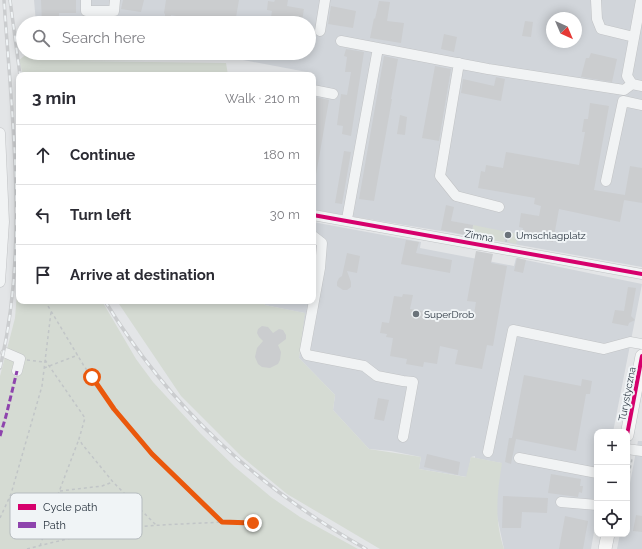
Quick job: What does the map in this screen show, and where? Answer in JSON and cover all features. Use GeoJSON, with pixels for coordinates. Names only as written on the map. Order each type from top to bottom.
{"type":"FeatureCollection","features":[{"type":"Feature","properties":{"kind":"main road","name":"Turystyczna"},"geometry":{"type":"LineString","coordinates":[[628,429],[641,362]]}},
{"type":"Feature","properties":{"kind":"main road"},"geometry":{"type":"LineString","coordinates":[[605,549],[607,537]]}},
{"type":"Feature","properties":{"kind":"street"},"geometry":{"type":"LineString","coordinates":[[86,0],[86,11],[114,11],[115,0]]}},
{"type":"Feature","properties":{"kind":"street"},"geometry":{"type":"LineString","coordinates":[[320,31],[325,0]]}},
{"type":"Feature","properties":{"kind":"street"},"geometry":{"type":"LineString","coordinates":[[596,0],[597,19],[601,29],[634,38]]}},
{"type":"Feature","properties":{"kind":"street"},"geometry":{"type":"LineString","coordinates":[[341,41],[459,63],[624,90],[637,85],[627,76],[641,0]]}},
{"type":"Feature","properties":{"kind":"street"},"geometry":{"type":"LineString","coordinates":[[347,219],[378,48]]}},
{"type":"Feature","properties":{"kind":"street"},"geometry":{"type":"LineString","coordinates":[[459,63],[440,176],[456,196],[499,207]]}},
{"type":"Feature","properties":{"kind":"street"},"geometry":{"type":"LineString","coordinates":[[316,91],[333,94]]}},
{"type":"Feature","properties":{"kind":"street"},"geometry":{"type":"LineString","coordinates":[[606,181],[623,101],[642,105]]}},
{"type":"Feature","properties":{"kind":"street"},"geometry":{"type":"LineString","coordinates":[[0,133],[4,222],[0,282]]}},
{"type":"Feature","properties":{"kind":"street","name":"Zimna"},"geometry":{"type":"LineString","coordinates":[[316,216],[642,274]]}},
{"type":"Feature","properties":{"kind":"street"},"geometry":{"type":"LineString","coordinates":[[316,238],[322,243],[316,291]]}},
{"type":"Feature","properties":{"kind":"street"},"geometry":{"type":"LineString","coordinates":[[314,304],[306,350],[307,355],[364,366],[377,376],[413,382],[403,437]]}},
{"type":"Feature","properties":{"kind":"street"},"geometry":{"type":"LineString","coordinates":[[488,452],[513,330],[604,348],[630,342],[642,344]]}},
{"type":"Feature","properties":{"kind":"street"},"geometry":{"type":"LineString","coordinates":[[6,353],[20,359],[17,371]]}},
{"type":"Feature","properties":{"kind":"street"},"geometry":{"type":"LineString","coordinates":[[630,449],[642,451]]}},
{"type":"Feature","properties":{"kind":"street"},"geometry":{"type":"LineString","coordinates":[[518,458],[594,472]]}},
{"type":"Feature","properties":{"kind":"street"},"geometry":{"type":"LineString","coordinates":[[561,502],[594,505]]}},
{"type":"Feature","properties":{"kind":"path"},"geometry":{"type":"LineString","coordinates":[[506,243],[508,236]]}},
{"type":"Feature","properties":{"kind":"path"},"geometry":{"type":"LineString","coordinates":[[47,304],[108,400],[137,438],[167,470],[222,522]]}},
{"type":"Feature","properties":{"kind":"path"},"geometry":{"type":"LineString","coordinates":[[11,493],[42,386],[44,359],[51,312]]}},
{"type":"Feature","properties":{"kind":"path"},"geometry":{"type":"LineString","coordinates":[[44,368],[50,367],[78,355]]}},
{"type":"Feature","properties":{"kind":"path"},"geometry":{"type":"LineString","coordinates":[[20,359],[44,362]]}},
{"type":"Feature","properties":{"kind":"path"},"geometry":{"type":"LineString","coordinates":[[44,359],[85,418],[80,439],[60,491],[102,486],[113,482]]}},
{"type":"Feature","properties":{"kind":"path"},"geometry":{"type":"LineString","coordinates":[[80,439],[90,455],[124,493]]}},
{"type":"Feature","properties":{"kind":"path"},"geometry":{"type":"LineString","coordinates":[[0,518],[10,496]]}},
{"type":"Feature","properties":{"kind":"path"},"geometry":{"type":"LineString","coordinates":[[142,511],[156,525]]}},
{"type":"Feature","properties":{"kind":"path"},"geometry":{"type":"LineString","coordinates":[[142,527],[222,522],[253,523]]}},
{"type":"Feature","properties":{"kind":"path"},"geometry":{"type":"LineString","coordinates":[[40,546],[43,539]]}},
{"type":"Feature","properties":{"kind":"path"},"geometry":{"type":"LineString","coordinates":[[27,549],[71,539]]}},
{"type":"Feature","properties":{"kind":"shaded area"},"geometry":{"type":"Polygon","coordinates":[[[34,0],[642,0],[642,267],[316,210],[316,72],[307,72],[243,60],[316,60],[316,16],[35,16],[34,0]]]}},
{"type":"Feature","properties":{"kind":"shaded area"},"geometry":{"type":"Polygon","coordinates":[[[19,60],[147,60],[65,61],[226,63],[228,72],[22,72],[19,60]]]}},
{"type":"Feature","properties":{"kind":"shaded area"},"geometry":{"type":"Polygon","coordinates":[[[316,223],[421,242],[420,248],[514,266],[516,258],[642,284],[614,429],[594,429],[594,532],[591,549],[504,549],[497,516],[497,489],[501,463],[475,458],[475,456],[471,457],[467,477],[419,469],[421,457],[391,451],[369,449],[333,410],[335,395],[299,358],[304,313],[265,304],[316,304],[316,223]]]}},
{"type":"Feature","properties":{"kind":"shaded area"},"geometry":{"type":"Polygon","coordinates":[[[473,225],[518,234],[516,244],[508,242],[510,234],[506,234],[504,242],[471,236],[473,225]]]}},
{"type":"Feature","properties":{"kind":"shaded area"},"geometry":{"type":"Polygon","coordinates":[[[16,304],[104,304],[136,359],[153,382],[201,434],[235,467],[271,497],[300,517],[358,549],[0,549],[0,376],[15,318],[16,304]]]}},
{"type":"Feature","properties":{"kind":"shaded area"},"geometry":{"type":"Polygon","coordinates":[[[119,304],[265,304],[305,313],[299,358],[335,395],[333,410],[369,449],[421,457],[419,469],[466,477],[471,457],[502,463],[497,506],[499,527],[504,549],[380,549],[287,494],[241,456],[181,396],[119,304]]]}},
{"type":"Feature","properties":{"kind":"shaded area"},"geometry":{"type":"Polygon","coordinates":[[[638,441],[642,441],[642,549],[617,549],[619,537],[630,537],[630,483],[638,441]]]}},
{"type":"Feature","properties":{"kind":"building"},"geometry":{"type":"Polygon","coordinates":[[[41,0],[76,0],[76,13],[59,13],[59,16],[42,16],[41,0]]]}},
{"type":"Feature","properties":{"kind":"building"},"geometry":{"type":"Polygon","coordinates":[[[123,0],[144,0],[141,12],[121,9],[123,0]]]}},
{"type":"Feature","properties":{"kind":"building"},"geometry":{"type":"Polygon","coordinates":[[[166,0],[239,0],[236,16],[165,16],[166,0]]]}},
{"type":"Feature","properties":{"kind":"building"},"geometry":{"type":"Polygon","coordinates":[[[275,0],[288,0],[287,6],[304,9],[303,16],[271,16],[272,11],[267,10],[268,1],[274,2],[275,0]]]}},
{"type":"Feature","properties":{"kind":"building"},"geometry":{"type":"Polygon","coordinates":[[[379,1],[390,2],[387,21],[404,23],[401,43],[370,38],[379,1]]]}},
{"type":"Feature","properties":{"kind":"building"},"geometry":{"type":"Polygon","coordinates":[[[331,6],[356,11],[353,28],[328,24],[331,6]]]}},
{"type":"Feature","properties":{"kind":"building"},"geometry":{"type":"Polygon","coordinates":[[[525,21],[533,22],[531,37],[522,36],[525,21]]]}},
{"type":"Feature","properties":{"kind":"building"},"geometry":{"type":"Polygon","coordinates":[[[444,34],[457,37],[454,52],[441,49],[444,34]]]}},
{"type":"Feature","properties":{"kind":"building"},"geometry":{"type":"Polygon","coordinates":[[[346,49],[364,52],[351,136],[342,134],[343,126],[337,125],[341,94],[347,95],[351,72],[345,72],[347,57],[344,56],[346,49]]]}},
{"type":"Feature","properties":{"kind":"building"},"geometry":{"type":"Polygon","coordinates":[[[591,53],[617,59],[612,82],[581,77],[586,58],[589,58],[591,53]]]}},
{"type":"Feature","properties":{"kind":"building"},"geometry":{"type":"Polygon","coordinates":[[[384,56],[398,59],[374,201],[359,199],[384,56]]]}},
{"type":"Feature","properties":{"kind":"building"},"geometry":{"type":"Polygon","coordinates":[[[435,66],[451,69],[439,141],[422,138],[435,66]]]}},
{"type":"Feature","properties":{"kind":"building"},"geometry":{"type":"Polygon","coordinates":[[[496,77],[505,79],[501,101],[461,93],[463,79],[494,86],[496,77]]]}},
{"type":"Feature","properties":{"kind":"building"},"geometry":{"type":"Polygon","coordinates":[[[316,97],[329,100],[316,175],[316,97]]]}},
{"type":"Feature","properties":{"kind":"building"},"geometry":{"type":"Polygon","coordinates":[[[590,103],[609,106],[594,190],[625,195],[620,222],[559,209],[553,242],[521,236],[523,228],[519,227],[521,213],[539,216],[541,206],[534,204],[535,198],[478,188],[481,171],[485,172],[486,165],[503,168],[506,152],[579,165],[585,132],[582,132],[584,119],[588,119],[590,103]]]}},
{"type":"Feature","properties":{"kind":"building"},"geometry":{"type":"Polygon","coordinates":[[[400,115],[407,117],[405,135],[397,134],[400,115]]]}},
{"type":"Feature","properties":{"kind":"building"},"geometry":{"type":"Polygon","coordinates":[[[344,151],[351,152],[342,204],[335,203],[344,151]]]}},
{"type":"Feature","properties":{"kind":"building"},"geometry":{"type":"Polygon","coordinates":[[[630,166],[642,168],[642,203],[624,200],[630,166]]]}},
{"type":"Feature","properties":{"kind":"building"},"geometry":{"type":"Polygon","coordinates":[[[446,205],[454,207],[451,221],[473,225],[471,236],[441,230],[446,205]]]}},
{"type":"Feature","properties":{"kind":"building"},"geometry":{"type":"Polygon","coordinates":[[[406,240],[419,242],[416,253],[452,260],[450,273],[401,264],[406,240]]]}},
{"type":"Feature","properties":{"kind":"building","name":"SuperDrob"},"geometry":{"type":"Polygon","coordinates":[[[476,251],[493,254],[491,263],[507,266],[493,346],[487,345],[482,369],[455,364],[458,350],[440,346],[437,364],[424,362],[423,367],[406,364],[407,359],[390,356],[393,338],[386,337],[387,334],[380,333],[382,322],[389,323],[394,296],[402,297],[403,294],[413,295],[410,309],[473,320],[476,302],[467,301],[476,251]]]}},
{"type":"Feature","properties":{"kind":"building"},"geometry":{"type":"Polygon","coordinates":[[[347,253],[360,256],[357,273],[347,271],[351,282],[351,287],[347,290],[343,290],[337,286],[337,282],[342,276],[347,253]]]}},
{"type":"Feature","properties":{"kind":"building"},"geometry":{"type":"Polygon","coordinates":[[[517,258],[526,260],[523,273],[514,271],[517,258]]]}},
{"type":"Feature","properties":{"kind":"building"},"geometry":{"type":"Polygon","coordinates":[[[628,287],[636,288],[631,316],[635,320],[629,323],[628,326],[612,323],[615,310],[624,311],[628,287]]]}},
{"type":"Feature","properties":{"kind":"building"},"geometry":{"type":"Polygon","coordinates":[[[262,326],[268,327],[273,333],[279,329],[283,330],[286,335],[286,339],[278,345],[281,352],[280,360],[278,364],[270,368],[262,367],[258,364],[255,357],[257,348],[263,341],[257,333],[258,329],[262,326]]]}},
{"type":"Feature","properties":{"kind":"building"},"geometry":{"type":"Polygon","coordinates":[[[524,375],[581,386],[582,379],[592,381],[590,394],[586,394],[576,451],[516,439],[511,464],[505,462],[509,438],[512,438],[524,375]]]}},
{"type":"Feature","properties":{"kind":"building"},"geometry":{"type":"Polygon","coordinates":[[[378,398],[389,400],[384,421],[374,419],[378,398]]]}},
{"type":"Feature","properties":{"kind":"building"},"geometry":{"type":"Polygon","coordinates":[[[427,454],[460,462],[458,475],[424,467],[427,454]]]}},
{"type":"Feature","properties":{"kind":"building"},"geometry":{"type":"Polygon","coordinates":[[[551,474],[581,479],[580,486],[583,486],[582,493],[579,492],[578,497],[548,493],[551,474]]]}},
{"type":"Feature","properties":{"kind":"building"},"geometry":{"type":"Polygon","coordinates":[[[503,496],[548,498],[547,513],[522,512],[521,528],[502,528],[503,496]]]}},
{"type":"Feature","properties":{"kind":"building"},"geometry":{"type":"Polygon","coordinates":[[[636,515],[642,516],[642,532],[633,531],[636,515]]]}},
{"type":"Feature","properties":{"kind":"building"},"geometry":{"type":"Polygon","coordinates":[[[565,516],[588,521],[583,549],[559,549],[565,516]]]}},
{"type":"Feature","properties":{"kind":"railway"},"geometry":{"type":"LineString","coordinates":[[0,368],[9,322],[14,277],[16,231],[14,138],[4,0]]}},
{"type":"Feature","properties":{"kind":"railway"},"geometry":{"type":"LineString","coordinates":[[10,0],[16,45]]}},
{"type":"Feature","properties":{"kind":"railway"},"geometry":{"type":"LineString","coordinates":[[18,60],[20,72]]}},
{"type":"Feature","properties":{"kind":"railway"},"geometry":{"type":"LineString","coordinates":[[107,304],[158,377],[188,411],[219,442],[253,472],[289,499],[326,525],[366,549]]}},
{"type":"Feature","properties":{"kind":"marked path"},"geometry":{"type":"LineString","coordinates":[[0,436],[17,371]]}},
{"type":"Feature","properties":{"kind":"cycle path"},"geometry":{"type":"LineString","coordinates":[[316,216],[642,274]]}},
{"type":"Feature","properties":{"kind":"cycle path"},"geometry":{"type":"LineString","coordinates":[[628,429],[642,356]]}},
{"type":"Feature","properties":{"kind":"place","name":"Umschlagplatz"},"geometry":{"type":"Point","coordinates":[508,235]}},
{"type":"Feature","properties":{"kind":"place","name":"SuperDrob"},"geometry":{"type":"Point","coordinates":[416,314]}},
{"type":"Feature","properties":{"kind":"route"},"geometry":{"type":"LineString","coordinates":[[92,377],[114,409],[137,438],[167,470],[209,508],[222,522],[253,523]]}}]}
